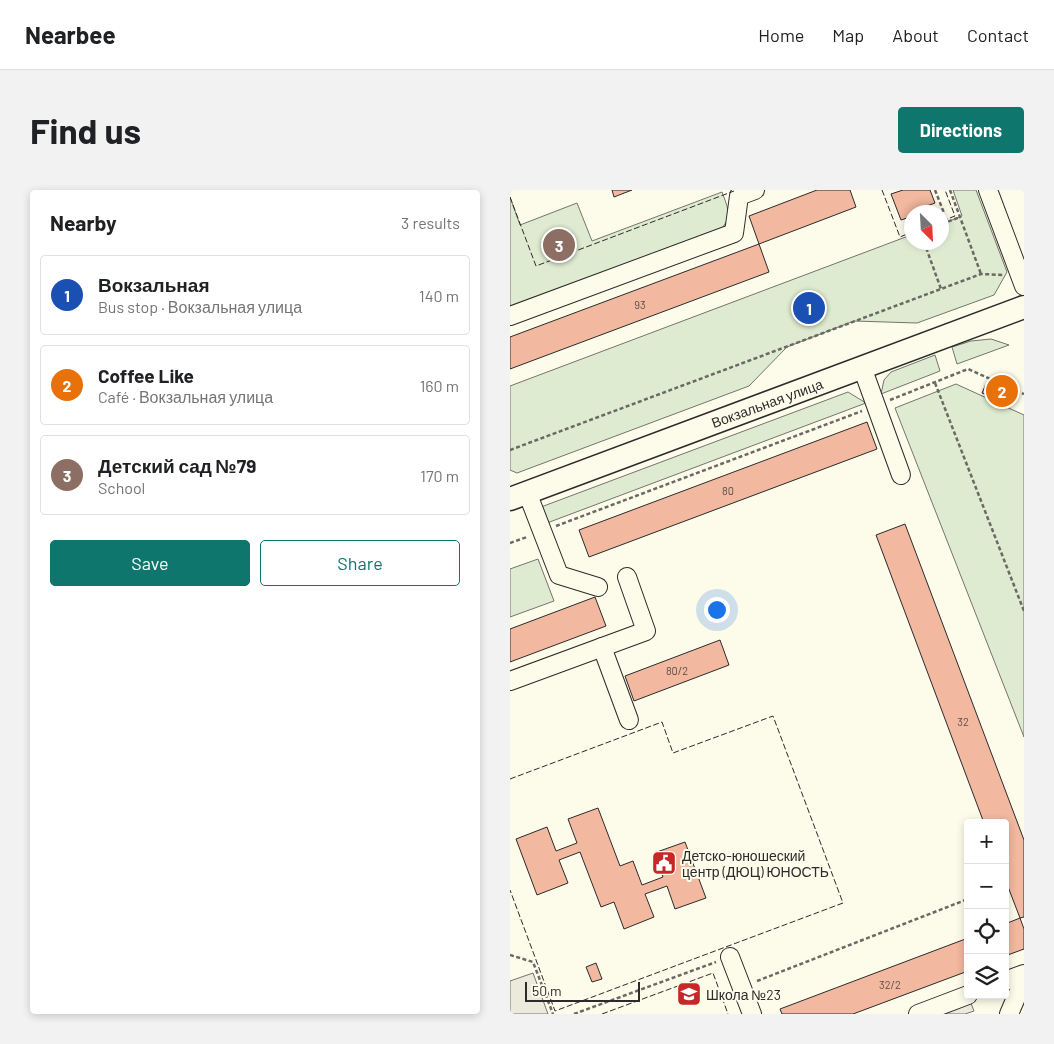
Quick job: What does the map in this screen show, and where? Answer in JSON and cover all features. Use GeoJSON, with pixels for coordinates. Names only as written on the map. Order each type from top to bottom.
{"type":"FeatureCollection","features":[{"type":"Feature","properties":{"kind":"main road","name":"Вокзальная улица"},"geometry":{"type":"LineString","coordinates":[[519,496],[1024,307]]}},
{"type":"Feature","properties":{"kind":"street"},"geometry":{"type":"LineString","coordinates":[[510,316],[734,233],[739,196],[756,190]]}},
{"type":"Feature","properties":{"kind":"street"},"geometry":{"type":"LineString","coordinates":[[988,190],[1024,286]]}},
{"type":"Feature","properties":{"kind":"street"},"geometry":{"type":"LineString","coordinates":[[862,367],[901,475]]}},
{"type":"Feature","properties":{"kind":"street"},"geometry":{"type":"LineString","coordinates":[[519,496],[542,532],[558,575],[598,587]]}},
{"type":"Feature","properties":{"kind":"street"},"geometry":{"type":"LineString","coordinates":[[510,681],[646,631],[627,577]]}},
{"type":"Feature","properties":{"kind":"street"},"geometry":{"type":"LineString","coordinates":[[602,647],[630,720]]}},
{"type":"Feature","properties":{"kind":"street"},"geometry":{"type":"LineString","coordinates":[[730,957],[752,1014]]}},
{"type":"Feature","properties":{"kind":"street"},"geometry":{"type":"LineString","coordinates":[[1009,980],[1024,974]]}},
{"type":"Feature","properties":{"kind":"street"},"geometry":{"type":"LineString","coordinates":[[1009,1014],[1024,979]]}},
{"type":"Feature","properties":{"kind":"street"},"geometry":{"type":"LineString","coordinates":[[918,1014],[964,997]]}},
{"type":"Feature","properties":{"kind":"path"},"geometry":{"type":"LineString","coordinates":[[935,190],[941,205]]}},
{"type":"Feature","properties":{"kind":"path"},"geometry":{"type":"LineString","coordinates":[[950,190],[981,274]]}},
{"type":"Feature","properties":{"kind":"path"},"geometry":{"type":"LineString","coordinates":[[949,221],[960,217]]}},
{"type":"Feature","properties":{"kind":"path"},"geometry":{"type":"LineString","coordinates":[[927,250],[941,289]]}},
{"type":"Feature","properties":{"kind":"path"},"geometry":{"type":"LineString","coordinates":[[510,450],[981,274],[1007,276]]}},
{"type":"Feature","properties":{"kind":"path"},"geometry":{"type":"LineString","coordinates":[[510,543],[876,406],[968,369],[1024,394]]}},
{"type":"Feature","properties":{"kind":"path"},"geometry":{"type":"LineString","coordinates":[[935,383],[1024,611]]}},
{"type":"Feature","properties":{"kind":"path"},"geometry":{"type":"LineString","coordinates":[[742,987],[964,901]]}},
{"type":"Feature","properties":{"kind":"path"},"geometry":{"type":"LineString","coordinates":[[510,955],[533,962],[552,1014]]}},
{"type":"Feature","properties":{"kind":"path"},"geometry":{"type":"LineString","coordinates":[[574,1014],[730,957]]}},
{"type":"Feature","properties":{"kind":"green space"},"geometry":{"type":"Polygon","coordinates":[[[953,190],[976,190],[1007,272],[994,295],[917,323],[854,321],[787,347],[749,386],[517,473],[510,470],[510,386],[904,238],[904,250],[949,250],[949,221],[962,216],[953,190]]]}},
{"type":"Feature","properties":{"kind":"green space"},"geometry":{"type":"Polygon","coordinates":[[[722,192],[728,217],[719,231],[510,309],[510,197],[520,225],[577,203],[592,241],[722,192]]]}},
{"type":"Feature","properties":{"kind":"green space"},"geometry":{"type":"Polygon","coordinates":[[[991,339],[1009,345],[957,364],[952,347],[971,341],[991,339]]]}},
{"type":"Feature","properties":{"kind":"green space"},"geometry":{"type":"Polygon","coordinates":[[[935,355],[940,371],[881,394],[884,380],[891,372],[935,355]]]}},
{"type":"Feature","properties":{"kind":"green space"},"geometry":{"type":"Polygon","coordinates":[[[956,384],[1024,415],[1024,737],[895,408],[956,384]]]}},
{"type":"Feature","properties":{"kind":"green space"},"geometry":{"type":"Polygon","coordinates":[[[848,392],[866,403],[547,523],[541,507],[848,392]]]}},
{"type":"Feature","properties":{"kind":"green space"},"geometry":{"type":"Polygon","coordinates":[[[538,559],[554,601],[510,617],[510,569],[538,559]]]}},
{"type":"Feature","properties":{"kind":"shaded area"},"geometry":{"type":"Polygon","coordinates":[[[533,973],[548,1014],[510,1014],[510,981],[533,973]]]}},
{"type":"Feature","properties":{"kind":"shaded area"},"geometry":{"type":"Polygon","coordinates":[[[966,999],[969,999],[974,1011],[965,1014],[924,1014],[966,999]]]}},
{"type":"Feature","properties":{"kind":"building"},"geometry":{"type":"Polygon","coordinates":[[[612,190],[632,190],[614,197],[612,190]]]}},
{"type":"Feature","properties":{"kind":"building"},"geometry":{"type":"Polygon","coordinates":[[[817,190],[850,190],[856,207],[759,244],[749,216],[817,190]]]}},
{"type":"Feature","properties":{"kind":"building"},"geometry":{"type":"Polygon","coordinates":[[[903,190],[930,190],[935,203],[930,205],[904,205],[904,219],[901,220],[891,194],[903,190]]]}},
{"type":"Feature","properties":{"kind":"building"},"geometry":{"type":"Polygon","coordinates":[[[759,244],[769,272],[510,369],[510,337],[759,244]]]}},
{"type":"Feature","properties":{"kind":"building"},"geometry":{"type":"Polygon","coordinates":[[[821,297],[826,311],[803,319],[798,306],[821,297]]]}},
{"type":"Feature","properties":{"kind":"building"},"geometry":{"type":"Polygon","coordinates":[[[986,384],[1013,395],[1010,404],[982,393],[986,384]]]}},
{"type":"Feature","properties":{"kind":"building"},"geometry":{"type":"Polygon","coordinates":[[[867,422],[877,449],[589,557],[579,530],[867,422]]]}},
{"type":"Feature","properties":{"kind":"building"},"geometry":{"type":"Polygon","coordinates":[[[905,524],[1024,840],[1024,917],[1020,918],[1009,889],[1009,819],[982,819],[876,535],[905,524]]]}},
{"type":"Feature","properties":{"kind":"building"},"geometry":{"type":"Polygon","coordinates":[[[595,597],[606,626],[510,662],[510,629],[595,597]]]}},
{"type":"Feature","properties":{"kind":"building"},"geometry":{"type":"Polygon","coordinates":[[[720,640],[729,665],[634,701],[625,676],[720,640]]]}},
{"type":"Feature","properties":{"kind":"building"},"geometry":{"type":"Polygon","coordinates":[[[598,808],[620,866],[633,861],[642,885],[663,877],[654,853],[685,842],[706,898],[675,909],[667,886],[645,894],[654,917],[624,929],[614,902],[601,907],[580,852],[559,860],[568,883],[537,895],[516,839],[547,827],[556,851],[577,843],[568,819],[598,808]]]}},
{"type":"Feature","properties":{"kind":"building"},"geometry":{"type":"Polygon","coordinates":[[[1020,918],[1024,929],[1024,949],[1009,955],[1009,954],[1009,922],[1020,918]]]}},
{"type":"Feature","properties":{"kind":"building"},"geometry":{"type":"Polygon","coordinates":[[[964,940],[964,972],[853,1014],[782,1014],[780,1009],[964,940]]]}},
{"type":"Feature","properties":{"kind":"building"},"geometry":{"type":"Polygon","coordinates":[[[596,963],[602,979],[592,982],[586,967],[596,963]]]}},
{"type":"Feature","properties":{"kind":"fence"},"geometry":{"type":"LineString","coordinates":[[882,190],[900,237],[904,235]]}},
{"type":"Feature","properties":{"kind":"fence"},"geometry":{"type":"LineString","coordinates":[[945,190],[955,216],[949,218]]}},
{"type":"Feature","properties":{"kind":"fence"},"geometry":{"type":"LineString","coordinates":[[510,197],[536,266],[734,191]]}},
{"type":"Feature","properties":{"kind":"fence"},"geometry":{"type":"LineString","coordinates":[[510,779],[662,722],[673,753],[773,716],[843,903],[555,1011],[510,890]]}},
{"type":"Feature","properties":{"kind":"fence"},"geometry":{"type":"LineString","coordinates":[[602,1014],[713,973],[728,1014]]}},
{"type":"Feature","properties":{"kind":"place","name":"Детский сад №79"},"geometry":{"type":"Point","coordinates":[559,245]}},
{"type":"Feature","properties":{"kind":"place","name":"Вокзальная"},"geometry":{"type":"Point","coordinates":[809,308]}},
{"type":"Feature","properties":{"kind":"place","name":"Coffee Like"},"geometry":{"type":"Point","coordinates":[1002,391]}},
{"type":"Feature","properties":{"kind":"place","name":"Детско-юношеский центр (ДЮЦ) ЮНОСТЬ"},"geometry":{"type":"Point","coordinates":[664,863]}},
{"type":"Feature","properties":{"kind":"place","name":"Школа №23"},"geometry":{"type":"Point","coordinates":[689,994]}}]}
